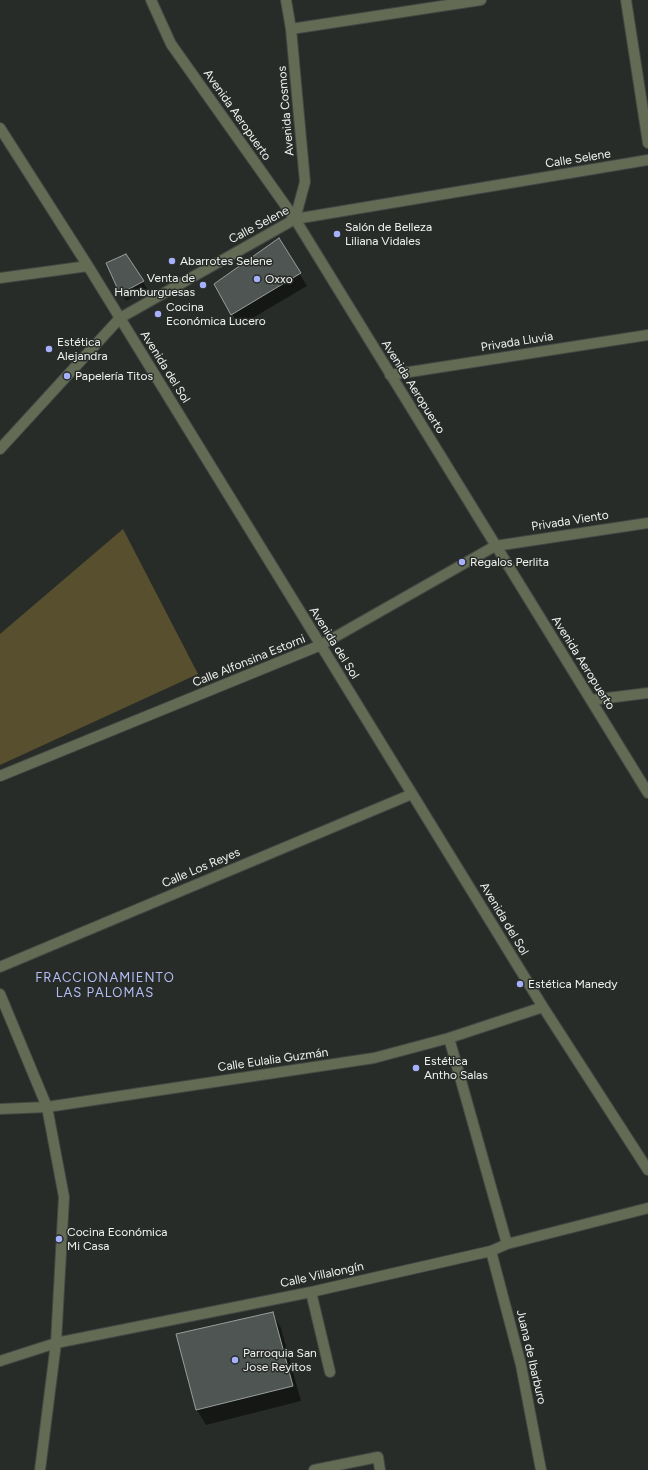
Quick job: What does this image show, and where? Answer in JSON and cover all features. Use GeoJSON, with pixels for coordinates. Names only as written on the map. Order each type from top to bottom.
{"type":"FeatureCollection","features":[{"type":"Feature","properties":{"kind":"street","name":"Avenida Aeropuerto"},"geometry":{"type":"LineString","coordinates":[[151,0],[171,44],[295,219],[648,793]]}},
{"type":"Feature","properties":{"kind":"street","name":"Avenida Cosmos"},"geometry":{"type":"LineString","coordinates":[[286,0],[291,29],[305,182],[295,219]]}},
{"type":"Feature","properties":{"kind":"street"},"geometry":{"type":"LineString","coordinates":[[291,29],[481,0]]}},
{"type":"Feature","properties":{"kind":"street"},"geometry":{"type":"LineString","coordinates":[[626,0],[648,143]]}},
{"type":"Feature","properties":{"kind":"street","name":"Avenida del Sol"},"geometry":{"type":"LineString","coordinates":[[0,128],[88,266],[543,1007],[648,1170]]}},
{"type":"Feature","properties":{"kind":"street","name":"Calle Selene"},"geometry":{"type":"LineString","coordinates":[[0,449],[120,318],[295,219],[648,160]]}},
{"type":"Feature","properties":{"kind":"street"},"geometry":{"type":"LineString","coordinates":[[0,278],[88,266]]}},
{"type":"Feature","properties":{"kind":"street","name":"Privada Lluvia"},"geometry":{"type":"LineString","coordinates":[[390,375],[648,335]]}},
{"type":"Feature","properties":{"kind":"street","name":"Privada Viento"},"geometry":{"type":"LineString","coordinates":[[496,546],[648,523]]}},
{"type":"Feature","properties":{"kind":"street","name":"Calle Alfonsina Estorni"},"geometry":{"type":"LineString","coordinates":[[0,776],[321,645],[496,546]]}},
{"type":"Feature","properties":{"kind":"street"},"geometry":{"type":"LineString","coordinates":[[591,700],[648,693]]}},
{"type":"Feature","properties":{"kind":"street","name":"Calle Los Reyes"},"geometry":{"type":"LineString","coordinates":[[0,967],[412,794]]}},
{"type":"Feature","properties":{"kind":"street"},"geometry":{"type":"LineString","coordinates":[[0,994],[47,1107],[64,1197],[56,1343],[40,1470]]}},
{"type":"Feature","properties":{"kind":"street","name":"Calle Eulalia Guzmán"},"geometry":{"type":"LineString","coordinates":[[0,1109],[47,1107],[374,1058],[449,1038],[543,1007]]}},
{"type":"Feature","properties":{"kind":"street"},"geometry":{"type":"LineString","coordinates":[[449,1038],[507,1244]]}},
{"type":"Feature","properties":{"kind":"street","name":"Calle Villalongín"},"geometry":{"type":"LineString","coordinates":[[0,1360],[56,1343],[311,1292],[491,1250],[507,1244],[648,1208]]}},
{"type":"Feature","properties":{"kind":"street","name":"Juana de Ibarburo"},"geometry":{"type":"LineString","coordinates":[[491,1250],[521,1365],[540,1470]]}},
{"type":"Feature","properties":{"kind":"street"},"geometry":{"type":"LineString","coordinates":[[311,1292],[330,1372]]}},
{"type":"Feature","properties":{"kind":"street"},"geometry":{"type":"LineString","coordinates":[[314,1470],[378,1457],[380,1470]]}},
{"type":"Feature","properties":{"kind":"shaded area"},"geometry":{"type":"Polygon","coordinates":[[[123,529],[198,674],[0,765],[0,634],[123,529]]]}},
{"type":"Feature","properties":{"kind":"building","name":"Oxxo"},"geometry":{"type":"Polygon","coordinates":[[[279,238],[301,273],[231,315],[214,284],[279,238]]]}},
{"type":"Feature","properties":{"kind":"building"},"geometry":{"type":"Polygon","coordinates":[[[126,254],[144,281],[120,294],[106,263],[126,254]]]}},
{"type":"Feature","properties":{"kind":"building","name":"Parroquia San Jose Reyitos"},"geometry":{"type":"Polygon","coordinates":[[[273,1312],[293,1386],[196,1410],[176,1334],[273,1312]]]}},
{"type":"Feature","properties":{"kind":"place","name":"Salón de Belleza Liliana Vidales"},"geometry":{"type":"Point","coordinates":[337,234]}},
{"type":"Feature","properties":{"kind":"place","name":"Abarrotes Selene"},"geometry":{"type":"Point","coordinates":[172,261]}},
{"type":"Feature","properties":{"kind":"place","name":"Oxxo"},"geometry":{"type":"Point","coordinates":[257,279]}},
{"type":"Feature","properties":{"kind":"place","name":"Venta de Hamburguesas"},"geometry":{"type":"Point","coordinates":[203,285]}},
{"type":"Feature","properties":{"kind":"place","name":"Cocina Económica Lucero"},"geometry":{"type":"Point","coordinates":[158,314]}},
{"type":"Feature","properties":{"kind":"place","name":"Estética Alejandra"},"geometry":{"type":"Point","coordinates":[49,349]}},
{"type":"Feature","properties":{"kind":"place","name":"Papelería Titos"},"geometry":{"type":"Point","coordinates":[67,376]}},
{"type":"Feature","properties":{"kind":"place","name":"Regalos Perlita"},"geometry":{"type":"Point","coordinates":[462,562]}},
{"type":"Feature","properties":{"kind":"place","name":"Estética Manedy"},"geometry":{"type":"Point","coordinates":[520,984]}},
{"type":"Feature","properties":{"kind":"place","name":"Estética Antho Salas"},"geometry":{"type":"Point","coordinates":[416,1068]}},
{"type":"Feature","properties":{"kind":"place","name":"Cocina Económica Mi Casa"},"geometry":{"type":"Point","coordinates":[59,1239]}},
{"type":"Feature","properties":{"kind":"place","name":"Parroquia San Jose Reyitos"},"geometry":{"type":"Point","coordinates":[235,1360]}},
{"type":"Feature","properties":{"kind":"district","name":"FRACCIONAMIENTO LAS PALOMAS"},"geometry":{"type":"Point","coordinates":[105,986]}}]}
